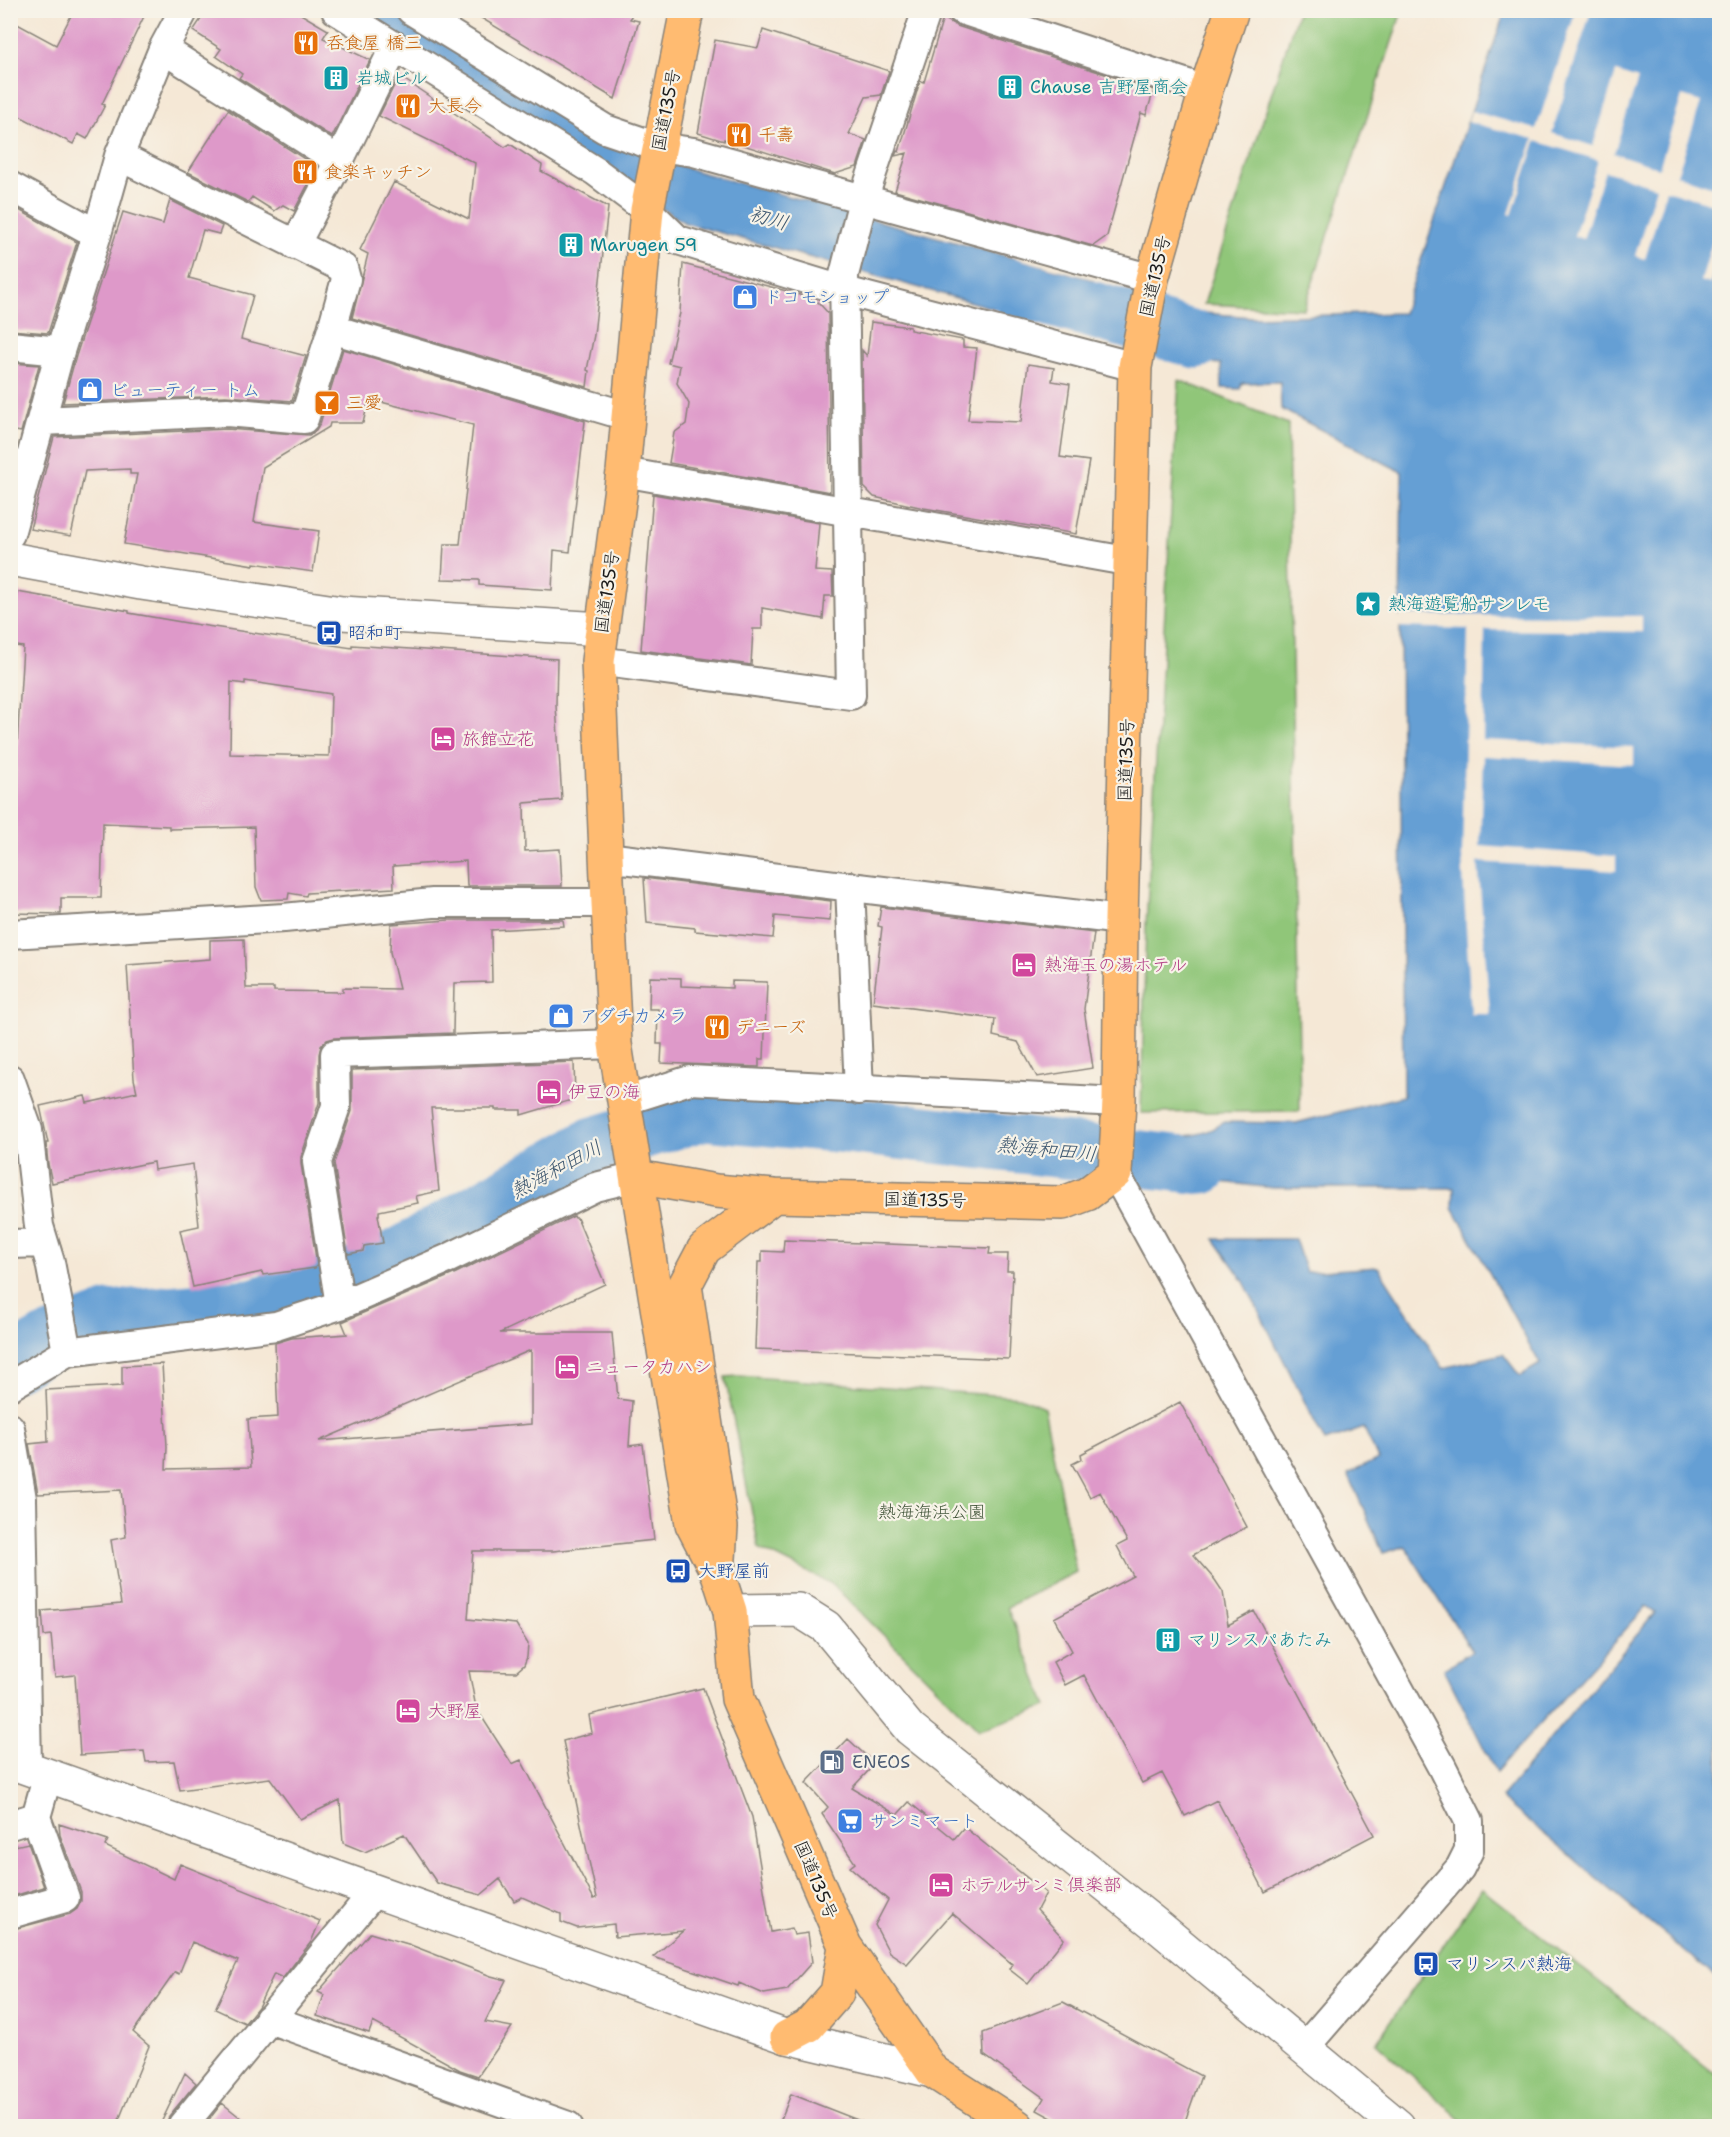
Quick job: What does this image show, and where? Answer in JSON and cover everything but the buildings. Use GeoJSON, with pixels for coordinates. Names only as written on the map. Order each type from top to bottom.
{"type":"FeatureCollection","features":[{"type":"Feature","properties":{"kind":"highway","name":"国道135号"},"geometry":{"type":"LineString","coordinates":[[687,10],[647,210],[623,472],[598,661],[615,1044],[692,1524],[718,1574],[730,1611],[738,1699],[845,1946],[932,2071],[1017,2127]]}},
{"type":"Feature","properties":{"kind":"highway","name":"国道135号"},"geometry":{"type":"LineString","coordinates":[[637,1177],[716,1191],[774,1196],[1063,1203],[1087,1194],[1115,1173],[1119,1102],[1121,920],[1136,367],[1152,279],[1206,90],[1232,10]]}},
{"type":"Feature","properties":{"kind":"highway","name":"国道135号"},"geometry":{"type":"LineString","coordinates":[[718,1574],[721,1527],[686,1285],[704,1249],[774,1196]]}},
{"type":"Feature","properties":{"kind":"highway"},"geometry":{"type":"LineString","coordinates":[[787,2037],[808,2026],[837,1993],[845,1946]]}},
{"type":"Feature","properties":{"kind":"street"},"geometry":{"type":"LineString","coordinates":[[10,534],[60,351],[119,156],[163,50],[184,10]]}},
{"type":"Feature","properties":{"kind":"street"},"geometry":{"type":"LineString","coordinates":[[336,10],[595,171],[647,210],[678,240],[844,283],[1136,367]]}},
{"type":"Feature","properties":{"kind":"street"},"geometry":{"type":"LineString","coordinates":[[411,10],[605,129],[658,147],[694,152],[1152,279]]}},
{"type":"Feature","properties":{"kind":"street"},"geometry":{"type":"LineString","coordinates":[[598,661],[851,695],[844,283],[863,200],[927,10]]}},
{"type":"Feature","properties":{"kind":"street"},"geometry":{"type":"LineString","coordinates":[[962,10],[1206,90]]}},
{"type":"Feature","properties":{"kind":"street"},"geometry":{"type":"LineString","coordinates":[[295,245],[395,46]]}},
{"type":"Feature","properties":{"kind":"street"},"geometry":{"type":"LineString","coordinates":[[163,50],[339,161]]}},
{"type":"Feature","properties":{"kind":"street"},"geometry":{"type":"LineString","coordinates":[[42,421],[227,412],[304,419],[332,329],[346,279],[343,268],[119,156]]}},
{"type":"Feature","properties":{"kind":"street"},"geometry":{"type":"LineString","coordinates":[[10,186],[97,234]]}},
{"type":"Feature","properties":{"kind":"street"},"geometry":{"type":"LineString","coordinates":[[332,329],[627,416]]}},
{"type":"Feature","properties":{"kind":"street"},"geometry":{"type":"LineString","coordinates":[[10,346],[60,351]]}},
{"type":"Feature","properties":{"kind":"street"},"geometry":{"type":"LineString","coordinates":[[623,472],[1132,562]]}},
{"type":"Feature","properties":{"kind":"street"},"geometry":{"type":"LineString","coordinates":[[10,559],[141,583],[342,613],[602,629]]}},
{"type":"Feature","properties":{"kind":"street"},"geometry":{"type":"LineString","coordinates":[[606,857],[1121,920]]}},
{"type":"Feature","properties":{"kind":"street"},"geometry":{"type":"LineString","coordinates":[[850,886],[859,1090]]}},
{"type":"Feature","properties":{"kind":"street"},"geometry":{"type":"LineString","coordinates":[[10,934],[284,918],[433,903],[608,903]]}},
{"type":"Feature","properties":{"kind":"street"},"geometry":{"type":"LineString","coordinates":[[338,1290],[317,1162],[336,1106],[335,1054],[615,1044]]}},
{"type":"Feature","properties":{"kind":"street"},"geometry":{"type":"LineString","coordinates":[[10,1079],[28,1130],[39,1226],[50,1262],[67,1352]]}},
{"type":"Feature","properties":{"kind":"street"},"geometry":{"type":"LineString","coordinates":[[625,1106],[690,1080],[1119,1102]]}},
{"type":"Feature","properties":{"kind":"street"},"geometry":{"type":"LineString","coordinates":[[1115,1173],[1431,1746],[1469,1821],[1469,1850],[1460,1868],[1304,2048]]}},
{"type":"Feature","properties":{"kind":"street"},"geometry":{"type":"LineString","coordinates":[[10,1386],[67,1352],[276,1326],[338,1290],[449,1258],[595,1187],[637,1177]]}},
{"type":"Feature","properties":{"kind":"street"},"geometry":{"type":"LineString","coordinates":[[10,1244],[44,1243]]}},
{"type":"Feature","properties":{"kind":"street"},"geometry":{"type":"LineString","coordinates":[[10,1428],[22,1498],[29,1769],[23,1821],[65,1898],[10,1914]]}},
{"type":"Feature","properties":{"kind":"street"},"geometry":{"type":"LineString","coordinates":[[730,1611],[799,1610],[826,1627],[910,1729],[1160,1928],[1398,2127]]}},
{"type":"Feature","properties":{"kind":"street"},"geometry":{"type":"LineString","coordinates":[[29,1769],[787,2037],[932,2071]]}},
{"type":"Feature","properties":{"kind":"street"},"geometry":{"type":"LineString","coordinates":[[182,2127],[375,1890]]}},
{"type":"Feature","properties":{"kind":"street"},"geometry":{"type":"LineString","coordinates":[[269,2019],[568,2127]]}},
{"type":"Feature","properties":{"kind":"green space"},"geometry":{"type":"Polygon","coordinates":[[[1298,11],[1402,11],[1304,309],[1204,304],[1298,11]]]}},
{"type":"Feature","properties":{"kind":"green space"},"geometry":{"type":"Polygon","coordinates":[[[1179,380],[1288,424],[1300,1111],[1141,1113],[1146,924],[1179,380]]]}},
{"type":"Feature","properties":{"kind":"green space","name":"熱海海浜公園"},"geometry":{"type":"Polygon","coordinates":[[[739,1376],[1020,1397],[1044,1407],[1076,1572],[1007,1607],[1047,1706],[979,1730],[832,1584],[759,1548],[725,1377],[739,1376]]]}},
{"type":"Feature","properties":{"kind":"green space"},"geometry":{"type":"Polygon","coordinates":[[[1482,1889],[1719,2077],[1719,2126],[1468,2126],[1376,2043],[1482,1889]]]}},
{"type":"Feature","properties":{"kind":"water"},"geometry":{"type":"Polygon","coordinates":[[[350,11],[401,11],[600,136],[692,170],[1093,280],[1083,333],[685,223],[350,11]]]}},
{"type":"Feature","properties":{"kind":"water"},"geometry":{"type":"Polygon","coordinates":[[[1505,11],[1719,11],[1719,1980],[1501,1798],[1655,1613],[1646,1607],[1496,1772],[1444,1669],[1472,1651],[1405,1546],[1383,1553],[1348,1474],[1378,1459],[1364,1428],[1325,1442],[1243,1280],[1214,1239],[1295,1239],[1306,1272],[1378,1267],[1443,1368],[1503,1354],[1520,1376],[1540,1364],[1453,1207],[1454,1188],[1273,1188],[1152,1174],[1152,1138],[1199,1134],[1222,1122],[1296,1123],[1403,1096],[1400,615],[1402,472],[1281,409],[1280,382],[1242,383],[1240,389],[1222,388],[1221,364],[1182,360],[1192,312],[1252,317],[1403,313],[1505,11]]]}},
{"type":"Feature","properties":{"kind":"pier"},"geometry":{"type":"Polygon","coordinates":[[[1576,11],[1591,11],[1552,133],[1593,146],[1616,72],[1638,79],[1614,153],[1659,168],[1682,96],[1701,102],[1677,175],[1719,189],[1719,206],[1666,190],[1645,259],[1635,256],[1656,187],[1605,171],[1583,239],[1574,236],[1598,160],[1536,141],[1512,215],[1509,214],[1534,139],[1468,122],[1471,111],[1536,129],[1576,11]]]}},
{"type":"Feature","properties":{"kind":"pier"},"geometry":{"type":"Polygon","coordinates":[[[1719,219],[1719,252],[1710,284],[1701,281],[1719,219]]]}},
{"type":"Feature","properties":{"kind":"pier"},"geometry":{"type":"Polygon","coordinates":[[[1400,615],[1642,616],[1642,632],[1485,630],[1483,740],[1634,747],[1634,765],[1483,756],[1480,846],[1616,856],[1616,871],[1478,862],[1490,1014],[1471,1014],[1462,856],[1468,629],[1397,627],[1400,615]]]}},
{"type":"Feature","properties":{"kind":"waterway","name":"初川"},"geometry":{"type":"LineString","coordinates":[[1012,287],[1197,340]]}},
{"type":"Feature","properties":{"kind":"waterway","name":"熱海和田川"},"geometry":{"type":"LineString","coordinates":[[10,1365],[44,1345],[110,1319],[252,1307],[376,1270],[594,1145],[705,1112],[837,1124],[1202,1166]]}},
{"type":"Feature","properties":{"kind":"place","name":"呑食屋 橋三"},"geometry":{"type":"Point","coordinates":[306,43]}},
{"type":"Feature","properties":{"kind":"place","name":"岩城ビル"},"geometry":{"type":"Point","coordinates":[336,78]}},
{"type":"Feature","properties":{"kind":"place","name":"Chause 吉野屋商会"},"geometry":{"type":"Point","coordinates":[1010,87]}},
{"type":"Feature","properties":{"kind":"place","name":"大長今"},"geometry":{"type":"Point","coordinates":[408,106]}},
{"type":"Feature","properties":{"kind":"place","name":"千壽"},"geometry":{"type":"Point","coordinates":[739,135]}},
{"type":"Feature","properties":{"kind":"place","name":"食楽キッチン"},"geometry":{"type":"Point","coordinates":[305,172]}},
{"type":"Feature","properties":{"kind":"place","name":"Marugen 59"},"geometry":{"type":"Point","coordinates":[571,245]}},
{"type":"Feature","properties":{"kind":"place","name":"ドコモショップ"},"geometry":{"type":"Point","coordinates":[745,297]}},
{"type":"Feature","properties":{"kind":"place","name":"ビューティー トム"},"geometry":{"type":"Point","coordinates":[90,390]}},
{"type":"Feature","properties":{"kind":"place","name":"三愛"},"geometry":{"type":"Point","coordinates":[327,403]}},
{"type":"Feature","properties":{"kind":"place","name":"熱海遊覧船サンレモ"},"geometry":{"type":"Point","coordinates":[1368,604]}},
{"type":"Feature","properties":{"kind":"place","name":"昭和町"},"geometry":{"type":"Point","coordinates":[329,633]}},
{"type":"Feature","properties":{"kind":"place","name":"旅館立花"},"geometry":{"type":"Point","coordinates":[443,739]}},
{"type":"Feature","properties":{"kind":"place","name":"熱海玉の湯ホテル"},"geometry":{"type":"Point","coordinates":[1024,965]}},
{"type":"Feature","properties":{"kind":"place","name":"アダチカメラ"},"geometry":{"type":"Point","coordinates":[561,1016]}},
{"type":"Feature","properties":{"kind":"place","name":"デニーズ"},"geometry":{"type":"Point","coordinates":[717,1027]}},
{"type":"Feature","properties":{"kind":"place","name":"伊豆の海"},"geometry":{"type":"Point","coordinates":[549,1092]}},
{"type":"Feature","properties":{"kind":"place","name":"ニュータカハシ"},"geometry":{"type":"Point","coordinates":[567,1367]}},
{"type":"Feature","properties":{"kind":"place","name":"大野屋前"},"geometry":{"type":"Point","coordinates":[678,1571]}},
{"type":"Feature","properties":{"kind":"place","name":"マリンスパあたみ"},"geometry":{"type":"Point","coordinates":[1168,1640]}},
{"type":"Feature","properties":{"kind":"place","name":"大野屋"},"geometry":{"type":"Point","coordinates":[408,1711]}},
{"type":"Feature","properties":{"kind":"place","name":"ENEOS"},"geometry":{"type":"Point","coordinates":[832,1762]}},
{"type":"Feature","properties":{"kind":"place","name":"サンミマート"},"geometry":{"type":"Point","coordinates":[850,1821]}},
{"type":"Feature","properties":{"kind":"place","name":"ホテルサンミ倶楽部"},"geometry":{"type":"Point","coordinates":[941,1885]}},
{"type":"Feature","properties":{"kind":"place","name":"マリンスパ熱海"},"geometry":{"type":"Point","coordinates":[1426,1964]}}]}
